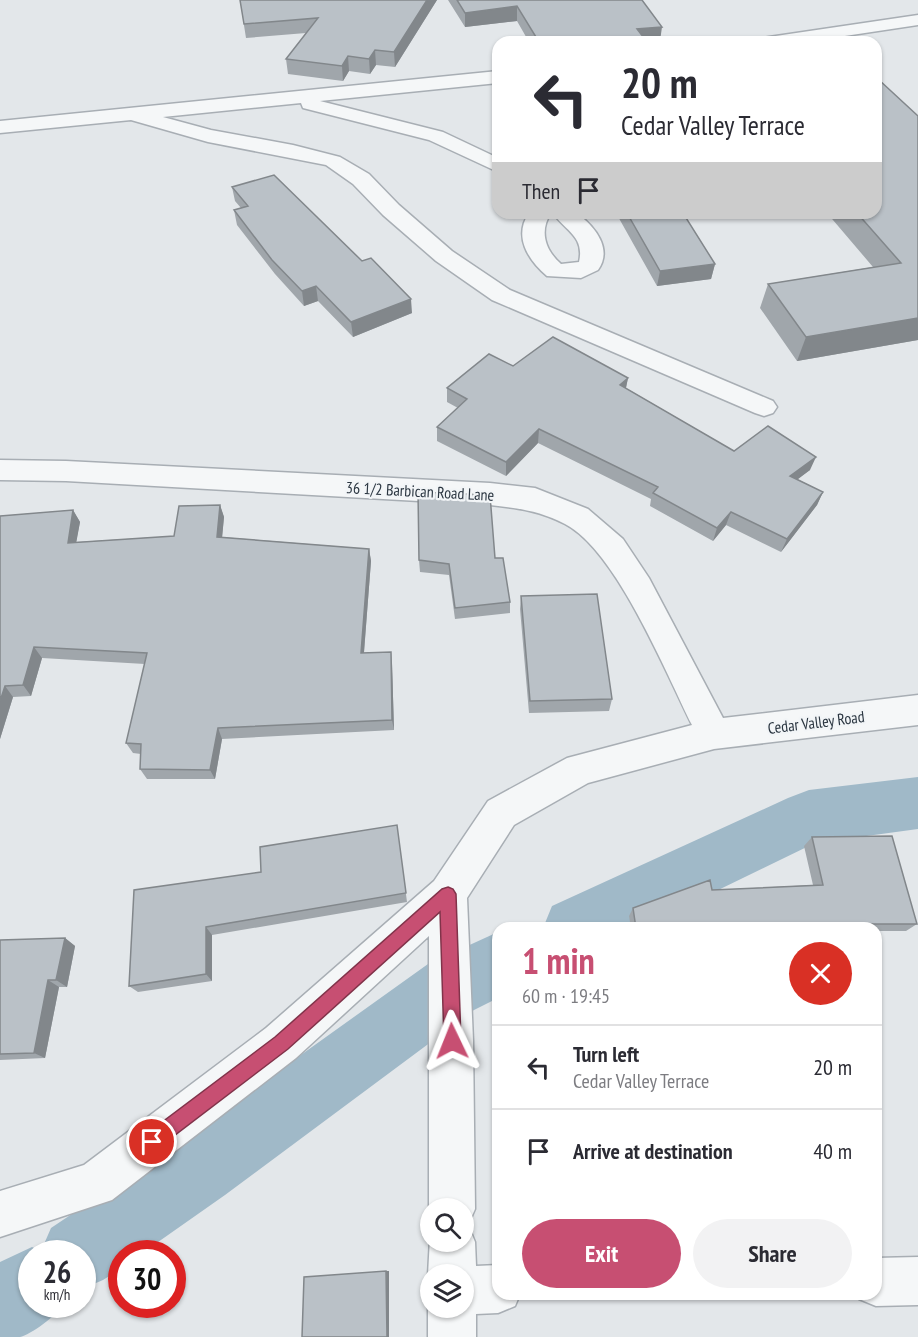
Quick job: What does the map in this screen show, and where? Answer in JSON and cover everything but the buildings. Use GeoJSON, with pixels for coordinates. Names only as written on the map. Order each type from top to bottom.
{"type":"FeatureCollection","features":[{"type":"Feature","properties":{"kind":"street"},"geometry":{"type":"LineString","coordinates":[[810,36],[918,20]]}},
{"type":"Feature","properties":{"kind":"street"},"geometry":{"type":"LineString","coordinates":[[0,127],[492,78]]}},
{"type":"Feature","properties":{"kind":"street"},"geometry":{"type":"LineString","coordinates":[[287,99],[436,136],[492,163]]}},
{"type":"Feature","properties":{"kind":"street"},"geometry":{"type":"LineString","coordinates":[[133,114],[208,136],[293,151],[333,161],[361,179],[391,210],[444,256],[501,295],[764,407]]}},
{"type":"Feature","properties":{"kind":"street"},"geometry":{"type":"LineString","coordinates":[[536,219],[532,233],[539,257],[555,271],[580,271],[590,265],[594,254],[591,241],[584,230],[571,219]]}},
{"type":"Feature","properties":{"kind":"street","name":"36 1/2 Barbican Road Lane"},"geometry":{"type":"LineString","coordinates":[[0,470],[136,475],[535,499],[578,517],[612,547],[638,587],[714,734]]}},
{"type":"Feature","properties":{"kind":"street","name":"Cedar Valley Road"},"geometry":{"type":"LineString","coordinates":[[0,1214],[96,1184],[281,1043],[448,894],[501,813],[580,769],[714,734],[918,710]]}},
{"type":"Feature","properties":{"kind":"street"},"geometry":{"type":"LineString","coordinates":[[448,894],[452,1041],[452,1198]]}},
{"type":"Feature","properties":{"kind":"street"},"geometry":{"type":"LineString","coordinates":[[882,1282],[918,1281]]}},
{"type":"Feature","properties":{"kind":"street"},"geometry":{"type":"LineString","coordinates":[[474,1290],[492,1289]]}},
{"type":"Feature","properties":{"kind":"street"},"geometry":{"type":"LineString","coordinates":[[452,1318],[452,1337]]}},
{"type":"Feature","properties":{"kind":"waterway"},"geometry":{"type":"LineString","coordinates":[[587,922],[809,817],[918,803]]}},
{"type":"Feature","properties":{"kind":"waterway"},"geometry":{"type":"LineString","coordinates":[[96,1241],[200,1170],[451,987],[492,967]]}},
{"type":"Feature","properties":{"kind":"waterway"},"geometry":{"type":"LineString","coordinates":[[0,1307],[18,1295]]}},
{"type":"Feature","properties":{"kind":"route"},"geometry":{"type":"LineString","coordinates":[[152,1142],[281,1043],[448,894],[452,1041]]}}]}
